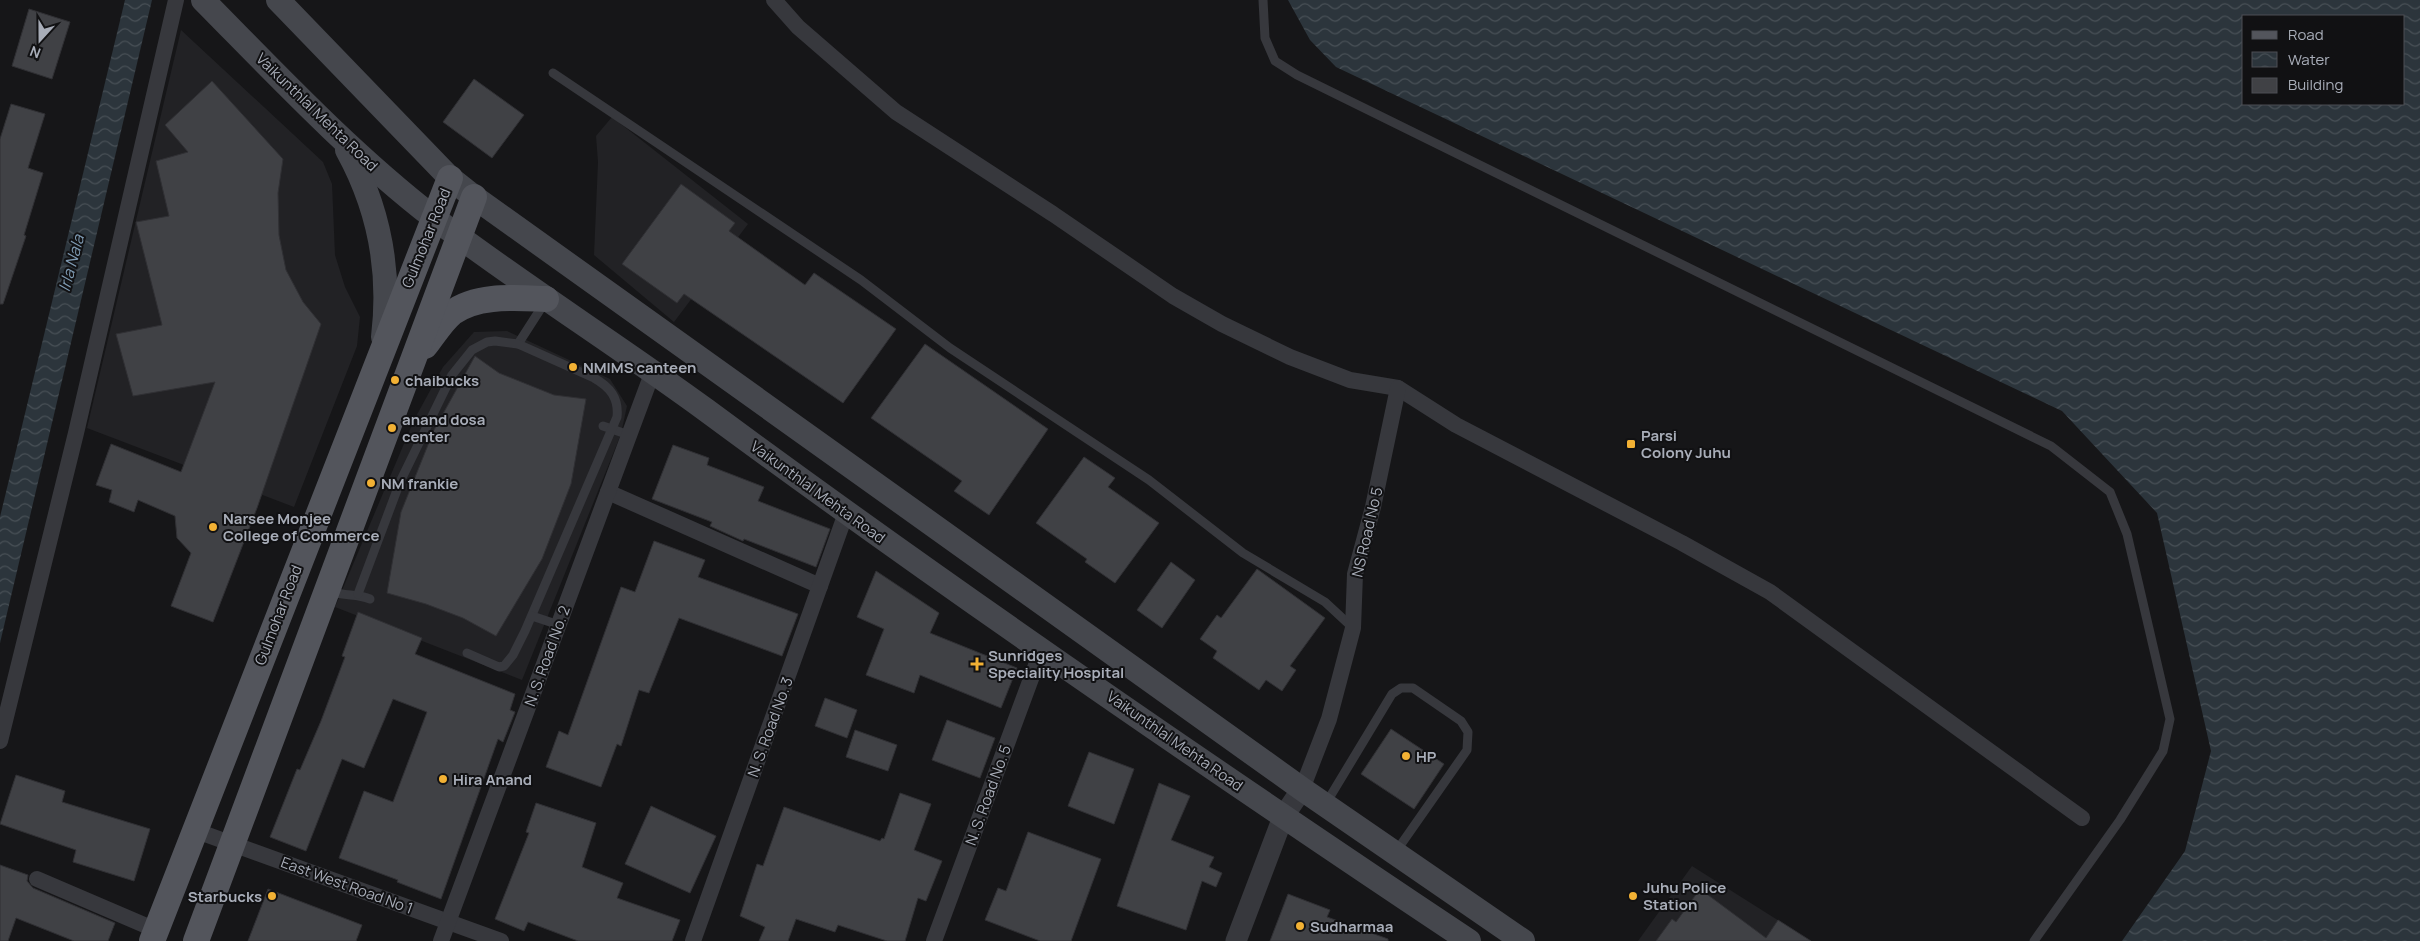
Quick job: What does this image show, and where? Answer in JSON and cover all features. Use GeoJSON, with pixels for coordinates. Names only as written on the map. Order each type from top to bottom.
{"type":"FeatureCollection","features":[{"type":"Feature","properties":{"kind":"main road","name":"Vaikunthlal Mehta Road"},"geometry":{"type":"LineString","coordinates":[[202,0],[340,137],[434,217],[546,299],[653,371],[846,513],[1283,816],[1468,941]]}},
{"type":"Feature","properties":{"kind":"main road"},"geometry":{"type":"LineString","coordinates":[[278,0],[450,178],[474,197],[1302,789],[1523,941]]}},
{"type":"Feature","properties":{"kind":"main road"},"geometry":{"type":"LineString","coordinates":[[340,137],[361,175],[373,208],[381,243],[386,277],[387,306],[382,348]]}},
{"type":"Feature","properties":{"kind":"main road","name":"Gulmohar Road"},"geometry":{"type":"LineString","coordinates":[[154,935],[450,178]]}},
{"type":"Feature","properties":{"kind":"main road","name":"Gulmohar Road"},"geometry":{"type":"LineString","coordinates":[[196,941],[474,197]]}},
{"type":"Feature","properties":{"kind":"main road"},"geometry":{"type":"LineString","coordinates":[[413,361],[452,314],[480,301],[519,298],[546,299]]}},
{"type":"Feature","properties":{"kind":"main road"},"geometry":{"type":"LineString","coordinates":[[274,624],[310,638]]}},
{"type":"Feature","properties":{"kind":"street"},"geometry":{"type":"LineString","coordinates":[[0,741],[76,433],[176,0]]}},
{"type":"Feature","properties":{"kind":"street"},"geometry":{"type":"LineString","coordinates":[[774,0],[798,27],[896,112],[1053,214],[1173,296],[1222,324],[1290,357],[1350,380],[1398,388],[1426,408],[1526,463],[1682,543],[1770,592],[2082,818]]}},
{"type":"Feature","properties":{"kind":"street","name":"N. S. Road No. 2"},"geometry":{"type":"LineString","coordinates":[[441,941],[653,371]]}},
{"type":"Feature","properties":{"kind":"street","name":"NS Road No 5"},"geometry":{"type":"LineString","coordinates":[[1302,789],[1329,719],[1353,628],[1355,574],[1373,507],[1398,388]]}},
{"type":"Feature","properties":{"kind":"street"},"geometry":{"type":"LineString","coordinates":[[608,492],[820,586]]}},
{"type":"Feature","properties":{"kind":"street","name":"N. S. Road No. 3"},"geometry":{"type":"LineString","coordinates":[[693,941],[846,513]]}},
{"type":"Feature","properties":{"kind":"street","name":"N. S. Road No. 5"},"geometry":{"type":"LineString","coordinates":[[934,941],[1042,649]]}},
{"type":"Feature","properties":{"kind":"street"},"geometry":{"type":"LineString","coordinates":[[1236,941],[1283,816],[1302,789]]}},
{"type":"Feature","properties":{"kind":"street","name":"East West Road No 1"},"geometry":{"type":"LineString","coordinates":[[194,830],[501,941]]}},
{"type":"Feature","properties":{"kind":"street"},"geometry":{"type":"LineString","coordinates":[[37,879],[154,935]]}},
{"type":"Feature","properties":{"kind":"lane"},"geometry":{"type":"LineString","coordinates":[[1263,0],[1265,38],[1268,46],[1276,61],[1297,75],[2050,446],[2110,492],[2127,534],[2170,719],[2163,751],[2120,820],[2034,941]]}},
{"type":"Feature","properties":{"kind":"lane"},"geometry":{"type":"LineString","coordinates":[[553,73],[861,280],[950,348],[1149,480],[1244,553],[1324,602],[1353,628]]}},
{"type":"Feature","properties":{"kind":"lane"},"geometry":{"type":"LineString","coordinates":[[518,344],[546,299]]}},
{"type":"Feature","properties":{"kind":"lane"},"geometry":{"type":"LineString","coordinates":[[358,594],[400,482],[457,368],[472,350],[487,342],[501,341],[518,344],[604,384],[617,403],[617,417],[608,428],[532,616],[513,655],[504,666],[493,665],[467,653]]}},
{"type":"Feature","properties":{"kind":"lane"},"geometry":{"type":"LineString","coordinates":[[608,428],[629,435]]}},
{"type":"Feature","properties":{"kind":"lane"},"geometry":{"type":"LineString","coordinates":[[328,590],[344,596],[358,594],[370,599]]}},
{"type":"Feature","properties":{"kind":"lane"},"geometry":{"type":"LineString","coordinates":[[532,616],[559,625]]}},
{"type":"Feature","properties":{"kind":"lane"},"geometry":{"type":"LineString","coordinates":[[1325,805],[1392,694],[1401,688],[1413,688],[1461,721],[1468,732],[1467,750],[1395,853]]}},
{"type":"Feature","properties":{"kind":"shaded area"},"geometry":{"type":"Polygon","coordinates":[[[181,30],[323,162],[332,184],[335,255],[345,287],[360,317],[357,346],[294,507],[87,428],[181,30]]]}},
{"type":"Feature","properties":{"kind":"shaded area"},"geometry":{"type":"Polygon","coordinates":[[[612,117],[748,224],[674,322],[594,255],[598,162],[596,136],[612,117]]]}},
{"type":"Feature","properties":{"kind":"shaded area"},"geometry":{"type":"Polygon","coordinates":[[[507,331],[610,379],[627,406],[621,434],[522,680],[335,607],[414,420],[443,367],[474,332],[507,331]]]}},
{"type":"Feature","properties":{"kind":"shaded area"},"geometry":{"type":"Polygon","coordinates":[[[1692,866],[1811,941],[1638,941],[1692,866]]]}},
{"type":"Feature","properties":{"kind":"water","name":"Irla Nala"},"geometry":{"type":"Polygon","coordinates":[[[125,0],[152,0],[0,643],[0,517],[125,0]]]}},
{"type":"Feature","properties":{"kind":"water"},"geometry":{"type":"Polygon","coordinates":[[[1288,0],[2420,0],[2420,941],[2122,941],[2185,851],[2211,751],[2157,513],[2062,411],[1336,67],[1310,40],[1288,0]]]}},
{"type":"Feature","properties":{"kind":"building"},"geometry":{"type":"Polygon","coordinates":[[[29,9],[70,22],[52,79],[12,66],[29,9]]]}},
{"type":"Feature","properties":{"kind":"building"},"geometry":{"type":"Polygon","coordinates":[[[474,79],[524,115],[492,158],[443,122],[474,79]]]}},
{"type":"Feature","properties":{"kind":"building"},"geometry":{"type":"Polygon","coordinates":[[[212,81],[283,159],[278,193],[279,235],[286,270],[303,302],[321,324],[257,508],[213,622],[171,606],[191,553],[177,538],[175,516],[138,500],[134,512],[109,502],[112,490],[96,485],[111,444],[181,472],[215,382],[133,396],[116,334],[162,325],[136,222],[169,216],[156,161],[188,152],[165,125],[212,81]]]}},
{"type":"Feature","properties":{"kind":"building"},"geometry":{"type":"Polygon","coordinates":[[[11,104],[45,114],[28,168],[43,173],[24,235],[26,236],[3,304],[0,304],[0,139],[11,104]]]}},
{"type":"Feature","properties":{"kind":"building"},"geometry":{"type":"Polygon","coordinates":[[[681,184],[735,223],[729,231],[805,285],[814,273],[896,329],[843,403],[684,294],[677,303],[622,264],[681,184]]]}},
{"type":"Feature","properties":{"kind":"building"},"geometry":{"type":"Polygon","coordinates":[[[925,344],[1048,429],[989,515],[954,491],[962,481],[871,418],[925,344]]]}},
{"type":"Feature","properties":{"kind":"building"},"geometry":{"type":"Polygon","coordinates":[[[475,356],[499,373],[554,395],[586,399],[571,484],[542,559],[496,636],[463,618],[426,604],[387,593],[401,512],[434,430],[475,356]]]}},
{"type":"Feature","properties":{"kind":"building"},"geometry":{"type":"Polygon","coordinates":[[[673,445],[709,458],[707,465],[764,487],[758,501],[830,529],[816,567],[744,539],[743,541],[710,526],[712,522],[652,499],[673,445]]]}},
{"type":"Feature","properties":{"kind":"building"},"geometry":{"type":"Polygon","coordinates":[[[1084,457],[1115,478],[1108,487],[1159,523],[1115,583],[1085,562],[1087,559],[1036,523],[1084,457]]]}},
{"type":"Feature","properties":{"kind":"building"},"geometry":{"type":"Polygon","coordinates":[[[654,541],[705,560],[698,577],[798,614],[782,656],[679,618],[649,693],[639,690],[621,746],[617,744],[601,787],[546,767],[559,731],[568,735],[621,587],[635,592],[654,541]]]}},
{"type":"Feature","properties":{"kind":"building"},"geometry":{"type":"Polygon","coordinates":[[[1171,562],[1195,580],[1162,628],[1137,610],[1171,562]]]}},
{"type":"Feature","properties":{"kind":"building"},"geometry":{"type":"Polygon","coordinates":[[[1257,569],[1325,618],[1290,666],[1296,670],[1282,691],[1266,680],[1259,690],[1213,658],[1217,651],[1200,639],[1217,615],[1221,618],[1257,569]]]}},
{"type":"Feature","properties":{"kind":"building"},"geometry":{"type":"Polygon","coordinates":[[[876,571],[939,613],[930,633],[1017,668],[1001,708],[920,675],[914,693],[866,675],[884,629],[857,617],[876,571]]]}},
{"type":"Feature","properties":{"kind":"building"},"geometry":{"type":"Polygon","coordinates":[[[358,612],[422,638],[415,654],[515,694],[510,710],[515,712],[503,742],[498,739],[441,899],[397,882],[398,880],[339,858],[364,791],[393,802],[427,712],[393,699],[364,768],[342,759],[306,851],[270,837],[297,769],[300,770],[321,721],[345,657],[342,656],[358,612]]]}},
{"type":"Feature","properties":{"kind":"building"},"geometry":{"type":"Polygon","coordinates":[[[825,698],[857,710],[847,738],[815,726],[825,698]]]}},
{"type":"Feature","properties":{"kind":"building"},"geometry":{"type":"Polygon","coordinates":[[[947,720],[995,738],[980,778],[932,760],[947,720]]]}},
{"type":"Feature","properties":{"kind":"building"},"geometry":{"type":"Polygon","coordinates":[[[1391,729],[1444,764],[1414,809],[1361,774],[1391,729]]]}},
{"type":"Feature","properties":{"kind":"building"},"geometry":{"type":"Polygon","coordinates":[[[855,730],[897,745],[888,771],[846,757],[855,730]]]}},
{"type":"Feature","properties":{"kind":"building"},"geometry":{"type":"Polygon","coordinates":[[[1089,752],[1134,769],[1114,824],[1068,806],[1089,752]]]}},
{"type":"Feature","properties":{"kind":"building"},"geometry":{"type":"Polygon","coordinates":[[[16,775],[65,791],[62,802],[150,829],[134,881],[73,862],[76,850],[0,824],[16,775]]]}},
{"type":"Feature","properties":{"kind":"building"},"geometry":{"type":"Polygon","coordinates":[[[1159,783],[1190,796],[1171,840],[1214,857],[1209,867],[1222,873],[1216,887],[1202,881],[1186,930],[1117,906],[1159,783]]]}},
{"type":"Feature","properties":{"kind":"building"},"geometry":{"type":"Polygon","coordinates":[[[900,793],[931,804],[914,850],[942,861],[926,901],[918,898],[905,941],[887,941],[838,925],[835,932],[796,919],[788,941],[759,941],[765,927],[740,916],[757,864],[763,866],[784,807],[880,841],[882,838],[884,839],[900,793]]]}},
{"type":"Feature","properties":{"kind":"building"},"geometry":{"type":"Polygon","coordinates":[[[536,803],[596,823],[582,867],[623,883],[617,898],[680,920],[672,941],[578,941],[528,922],[524,931],[495,919],[529,833],[526,832],[536,803]]]}},
{"type":"Feature","properties":{"kind":"building"},"geometry":{"type":"Polygon","coordinates":[[[651,806],[716,836],[690,893],[625,864],[651,806]]]}},
{"type":"Feature","properties":{"kind":"building"},"geometry":{"type":"Polygon","coordinates":[[[1028,832],[1101,859],[1071,941],[1040,941],[985,920],[998,888],[1006,891],[1028,832]]]}},
{"type":"Feature","properties":{"kind":"building"},"geometry":{"type":"Polygon","coordinates":[[[0,865],[28,875],[27,881],[33,888],[115,923],[108,941],[74,941],[16,918],[8,941],[0,941],[0,865]]]}},
{"type":"Feature","properties":{"kind":"building"},"geometry":{"type":"Polygon","coordinates":[[[268,889],[362,925],[356,941],[248,941],[268,889]]]}},
{"type":"Feature","properties":{"kind":"building"},"geometry":{"type":"Polygon","coordinates":[[[1700,889],[1766,938],[1778,920],[1811,941],[1656,941],[1672,919],[1676,922],[1700,889]]]}},
{"type":"Feature","properties":{"kind":"building","name":"Sudharmaa"},"geometry":{"type":"Polygon","coordinates":[[[1288,894],[1330,910],[1327,917],[1388,939],[1388,941],[1270,941],[1288,894]]]}},
{"type":"Feature","properties":{"kind":"place","name":"NMIMS canteen"},"geometry":{"type":"Point","coordinates":[573,367]}},
{"type":"Feature","properties":{"kind":"place","name":"chaibucks"},"geometry":{"type":"Point","coordinates":[395,380]}},
{"type":"Feature","properties":{"kind":"place","name":"anand dosa center"},"geometry":{"type":"Point","coordinates":[392,428]}},
{"type":"Feature","properties":{"kind":"place","name":"Parsi Colony Juhu"},"geometry":{"type":"Point","coordinates":[1631,444]}},
{"type":"Feature","properties":{"kind":"place","name":"NM frankie"},"geometry":{"type":"Point","coordinates":[371,483]}},
{"type":"Feature","properties":{"kind":"place","name":"Narsee Monjee College of Commerce"},"geometry":{"type":"Point","coordinates":[213,527]}},
{"type":"Feature","properties":{"kind":"place","name":"Sunridges Speciality Hospital"},"geometry":{"type":"Point","coordinates":[977,664]}},
{"type":"Feature","properties":{"kind":"place","name":"HP"},"geometry":{"type":"Point","coordinates":[1406,756]}},
{"type":"Feature","properties":{"kind":"place","name":"Hira Anand"},"geometry":{"type":"Point","coordinates":[443,779]}},
{"type":"Feature","properties":{"kind":"place","name":"Starbucks"},"geometry":{"type":"Point","coordinates":[272,896]}},
{"type":"Feature","properties":{"kind":"place","name":"Juhu Police Station"},"geometry":{"type":"Point","coordinates":[1633,896]}},
{"type":"Feature","properties":{"kind":"place","name":"Sudharmaa"},"geometry":{"type":"Point","coordinates":[1300,926]}}]}
